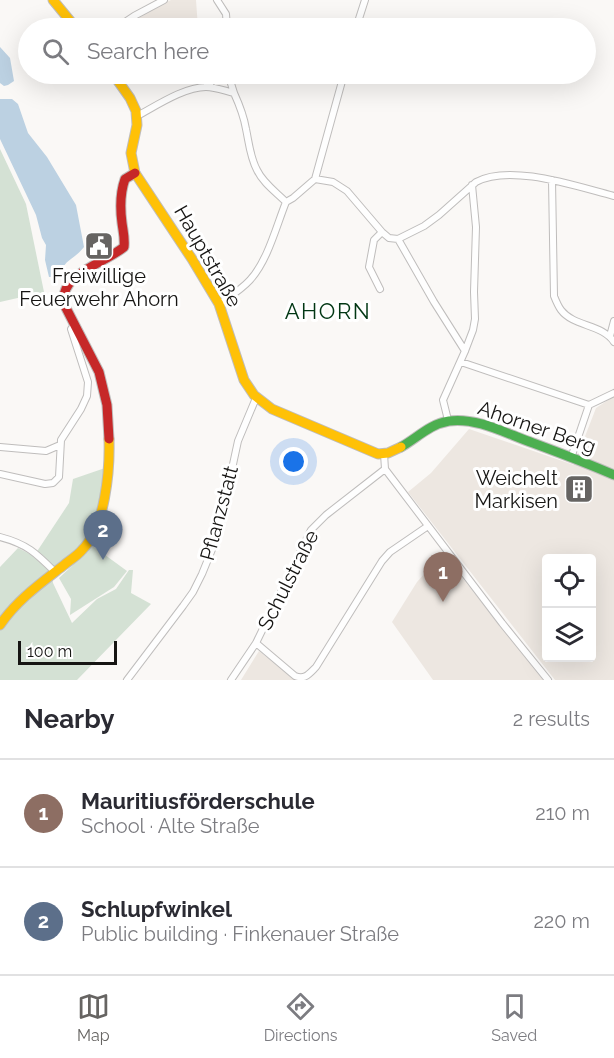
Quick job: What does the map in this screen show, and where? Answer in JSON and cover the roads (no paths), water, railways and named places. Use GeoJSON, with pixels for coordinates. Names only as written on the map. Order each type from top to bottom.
{"type":"FeatureCollection","features":[{"type":"Feature","properties":{"kind":"street"},"geometry":{"type":"LineString","coordinates":[[53,0],[68,18]]}},
{"type":"Feature","properties":{"kind":"street"},"geometry":{"type":"LineString","coordinates":[[131,18],[164,0]]}},
{"type":"Feature","properties":{"kind":"street"},"geometry":{"type":"LineString","coordinates":[[217,0],[226,18]]}},
{"type":"Feature","properties":{"kind":"street"},"geometry":{"type":"LineString","coordinates":[[359,18],[365,0]]}},
{"type":"Feature","properties":{"kind":"street"},"geometry":{"type":"LineString","coordinates":[[120,84],[131,100],[137,116],[179,95],[210,84]]}},
{"type":"Feature","properties":{"kind":"street"},"geometry":{"type":"LineString","coordinates":[[231,84],[243,116],[257,172],[286,202]]}},
{"type":"Feature","properties":{"kind":"street"},"geometry":{"type":"LineString","coordinates":[[219,304],[250,280],[273,237],[286,202],[315,179],[341,84]]}},
{"type":"Feature","properties":{"kind":"street"},"geometry":{"type":"LineString","coordinates":[[205,87],[234,93]]}},
{"type":"Feature","properties":{"kind":"street","name":"Hauptstraße"},"geometry":{"type":"LineString","coordinates":[[137,116],[130,156],[135,173],[219,304],[244,380],[250,391],[267,406],[288,417],[371,452],[384,454]]}},
{"type":"Feature","properties":{"kind":"street"},"geometry":{"type":"LineString","coordinates":[[0,625],[20,600],[81,552],[94,532],[104,499],[109,450],[105,393],[98,370],[63,300],[64,290],[75,278],[124,247],[121,193],[125,179],[135,173]]}},
{"type":"Feature","properties":{"kind":"street"},"geometry":{"type":"LineString","coordinates":[[315,179],[333,182],[346,191],[382,232],[389,238],[398,239],[424,226],[482,178],[506,175],[552,180],[614,196]]}},
{"type":"Feature","properties":{"kind":"street"},"geometry":{"type":"LineString","coordinates":[[552,180],[555,296],[562,311],[570,318],[599,330],[612,339],[614,321]]}},
{"type":"Feature","properties":{"kind":"street"},"geometry":{"type":"LineString","coordinates":[[448,420],[443,400],[461,362],[475,319],[476,227],[472,185]]}},
{"type":"Feature","properties":{"kind":"street"},"geometry":{"type":"LineString","coordinates":[[380,289],[369,267],[374,240],[382,232]]}},
{"type":"Feature","properties":{"kind":"street"},"geometry":{"type":"LineString","coordinates":[[398,239],[465,351]]}},
{"type":"Feature","properties":{"kind":"street"},"geometry":{"type":"LineString","coordinates":[[0,474],[45,484],[53,483],[59,477],[61,440],[87,396],[88,382],[71,329],[75,324]]}},
{"type":"Feature","properties":{"kind":"street"},"geometry":{"type":"LineString","coordinates":[[461,362],[589,405],[614,393]]}},
{"type":"Feature","properties":{"kind":"street","name":"Pflanzstatt"},"geometry":{"type":"LineString","coordinates":[[127,680],[193,592],[202,574],[221,520],[238,441],[256,398]]}},
{"type":"Feature","properties":{"kind":"street"},"geometry":{"type":"LineString","coordinates":[[571,458],[589,405]]}},
{"type":"Feature","properties":{"kind":"street","name":"Ahorner Berg"},"geometry":{"type":"LineString","coordinates":[[384,454],[393,452],[438,424],[448,420],[466,421],[474,422],[614,475]]}},
{"type":"Feature","properties":{"kind":"street"},"geometry":{"type":"LineString","coordinates":[[0,447],[46,451],[60,445]]}},
{"type":"Feature","properties":{"kind":"street"},"geometry":{"type":"LineString","coordinates":[[384,454],[385,469],[548,680]]}},
{"type":"Feature","properties":{"kind":"street","name":"Schulstraße"},"geometry":{"type":"LineString","coordinates":[[231,680],[256,644],[311,530],[326,515],[385,469]]}},
{"type":"Feature","properties":{"kind":"street"},"geometry":{"type":"LineString","coordinates":[[256,644],[295,676],[302,678],[306,676],[320,659],[382,561],[390,552],[428,526]]}},
{"type":"Feature","properties":{"kind":"street"},"geometry":{"type":"LineString","coordinates":[[0,537],[18,542],[38,555],[55,572]]}},
{"type":"Feature","properties":{"kind":"water"},"geometry":{"type":"Polygon","coordinates":[[[0,47],[10,58],[14,81],[4,86],[0,83],[0,47]]]}},
{"type":"Feature","properties":{"kind":"water"},"geometry":{"type":"Polygon","coordinates":[[[0,99],[12,99],[18,104],[28,133],[47,157],[76,205],[84,247],[67,263],[58,277],[49,277],[45,260],[46,245],[36,215],[0,139],[0,99]]]}},
{"type":"Feature","properties":{"kind":"place","name":"Freiwillige Feuerwehr Ahorn"},"geometry":{"type":"Point","coordinates":[99,246]}},
{"type":"Feature","properties":{"kind":"place","name":"Weichelt Markisen"},"geometry":{"type":"Point","coordinates":[579,489]}},
{"type":"Feature","properties":{"kind":"place","name":"Schlupfwinkel"},"geometry":{"type":"Point","coordinates":[103,560]}},
{"type":"Feature","properties":{"kind":"place","name":"Mauritiusförderschule"},"geometry":{"type":"Point","coordinates":[443,602]}},
{"type":"Feature","properties":{"kind":"district","name":"AHORN"},"geometry":{"type":"Point","coordinates":[328,311]}}]}
